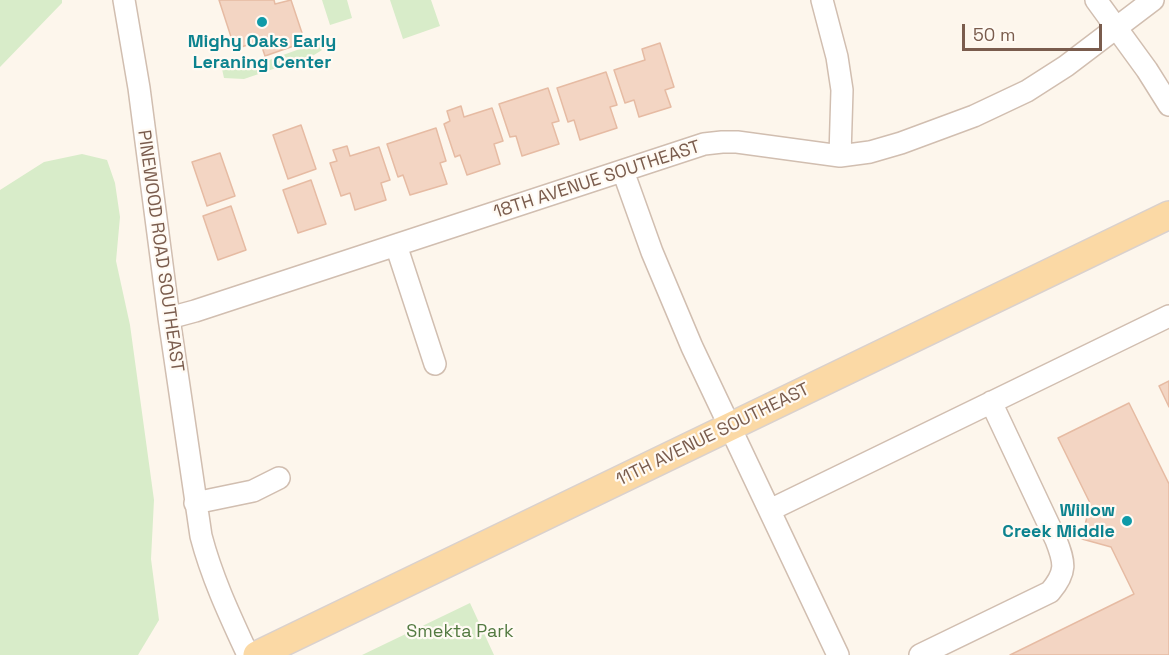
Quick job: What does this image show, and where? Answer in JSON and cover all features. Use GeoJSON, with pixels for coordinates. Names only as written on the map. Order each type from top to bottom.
{"type":"FeatureCollection","features":[{"type":"Feature","properties":{"kind":"main road","name":"11TH AVENUE SOUTHEAST"},"geometry":{"type":"LineString","coordinates":[[257,655],[1169,215]]}},
{"type":"Feature","properties":{"kind":"street","name":"PINEWOOD ROAD SOUTHEAST"},"geometry":{"type":"LineString","coordinates":[[124,0],[157,216],[195,503],[207,561],[248,655]]}},
{"type":"Feature","properties":{"kind":"street"},"geometry":{"type":"LineString","coordinates":[[822,0],[837,57],[842,90],[840,156]]}},
{"type":"Feature","properties":{"kind":"street"},"geometry":{"type":"LineString","coordinates":[[1096,0],[1147,70],[1169,105]]}},
{"type":"Feature","properties":{"kind":"street","name":"18TH AVENUE SOUTHEAST"},"geometry":{"type":"LineString","coordinates":[[169,318],[704,144],[722,142],[840,156],[870,152],[901,143],[992,108],[1043,81],[1117,29],[1153,0]]}},
{"type":"Feature","properties":{"kind":"street"},"geometry":{"type":"LineString","coordinates":[[623,171],[669,294],[835,650]]}},
{"type":"Feature","properties":{"kind":"street"},"geometry":{"type":"LineString","coordinates":[[396,245],[435,364]]}},
{"type":"Feature","properties":{"kind":"street"},"geometry":{"type":"LineString","coordinates":[[770,510],[1169,316]]}},
{"type":"Feature","properties":{"kind":"street"},"geometry":{"type":"LineString","coordinates":[[920,655],[1050,592],[1059,582],[1064,571],[1062,555],[1056,540],[991,402]]}},
{"type":"Feature","properties":{"kind":"street"},"geometry":{"type":"LineString","coordinates":[[195,503],[253,491],[279,478]]}},
{"type":"Feature","properties":{"kind":"green space"},"geometry":{"type":"Polygon","coordinates":[[[0,0],[62,0],[62,3],[0,67],[0,0]]]}},
{"type":"Feature","properties":{"kind":"green space"},"geometry":{"type":"Polygon","coordinates":[[[322,0],[347,0],[352,18],[330,25],[322,0]]]}},
{"type":"Feature","properties":{"kind":"green space"},"geometry":{"type":"Polygon","coordinates":[[[390,0],[431,0],[440,26],[403,39],[390,0]]]}},
{"type":"Feature","properties":{"kind":"green space"},"geometry":{"type":"Polygon","coordinates":[[[319,42],[322,50],[314,55],[244,79],[224,78],[222,69],[224,61],[240,59],[246,61],[250,67],[319,42]]]}},
{"type":"Feature","properties":{"kind":"green space"},"geometry":{"type":"Polygon","coordinates":[[[82,154],[107,160],[115,183],[120,217],[116,261],[130,325],[154,500],[151,559],[159,620],[138,655],[0,655],[0,190],[44,162],[82,154]]]}},
{"type":"Feature","properties":{"kind":"green space","name":"Smekta Park"},"geometry":{"type":"Polygon","coordinates":[[[470,603],[494,655],[362,655],[470,603]]]}},
{"type":"Feature","properties":{"kind":"building","name":"Mighy Oaks Early Leraning Center"},"geometry":{"type":"Polygon","coordinates":[[[219,0],[274,0],[275,4],[291,0],[305,42],[265,56],[260,41],[235,49],[219,0]]]}},
{"type":"Feature","properties":{"kind":"building"},"geometry":{"type":"Polygon","coordinates":[[[660,43],[674,87],[665,90],[671,107],[639,117],[634,100],[625,103],[614,70],[645,60],[642,49],[660,43]]]}},
{"type":"Feature","properties":{"kind":"building"},"geometry":{"type":"Polygon","coordinates":[[[606,72],[617,105],[610,107],[617,128],[580,140],[574,120],[568,122],[557,88],[606,72]]]}},
{"type":"Feature","properties":{"kind":"building"},"geometry":{"type":"Polygon","coordinates":[[[548,88],[559,121],[552,123],[559,144],[522,156],[516,136],[510,137],[499,104],[548,88]]]}},
{"type":"Feature","properties":{"kind":"building"},"geometry":{"type":"Polygon","coordinates":[[[461,106],[464,117],[492,108],[503,141],[494,144],[500,164],[467,175],[460,155],[455,157],[444,124],[450,121],[447,111],[461,106]]]}},
{"type":"Feature","properties":{"kind":"building"},"geometry":{"type":"Polygon","coordinates":[[[301,125],[316,169],[288,179],[273,135],[301,125]]]}},
{"type":"Feature","properties":{"kind":"building"},"geometry":{"type":"Polygon","coordinates":[[[436,128],[446,161],[440,163],[447,184],[410,195],[403,175],[398,177],[387,144],[436,128]]]}},
{"type":"Feature","properties":{"kind":"building"},"geometry":{"type":"Polygon","coordinates":[[[347,146],[350,156],[379,147],[390,180],[381,183],[386,200],[355,210],[350,193],[341,196],[330,163],[337,161],[333,150],[347,146]]]}},
{"type":"Feature","properties":{"kind":"building"},"geometry":{"type":"Polygon","coordinates":[[[220,153],[235,196],[207,206],[192,162],[220,153]]]}},
{"type":"Feature","properties":{"kind":"building"},"geometry":{"type":"Polygon","coordinates":[[[311,180],[326,224],[298,233],[283,190],[311,180]]]}},
{"type":"Feature","properties":{"kind":"building"},"geometry":{"type":"Polygon","coordinates":[[[231,206],[246,250],[218,260],[203,216],[231,206]]]}},
{"type":"Feature","properties":{"kind":"building"},"geometry":{"type":"Polygon","coordinates":[[[1169,381],[1169,407],[1159,386],[1169,381]]]}},
{"type":"Feature","properties":{"kind":"building","name":"Willow Creek Middle"},"geometry":{"type":"Polygon","coordinates":[[[1129,403],[1169,484],[1169,655],[1010,655],[1134,594],[1111,547],[1082,539],[1090,503],[1058,438],[1129,403]]]}},
{"type":"Feature","properties":{"kind":"place","name":"Mighy Oaks Early Leraning Center"},"geometry":{"type":"Point","coordinates":[262,22]}},
{"type":"Feature","properties":{"kind":"place","name":"Willow Creek Middle"},"geometry":{"type":"Point","coordinates":[1127,521]}}]}
